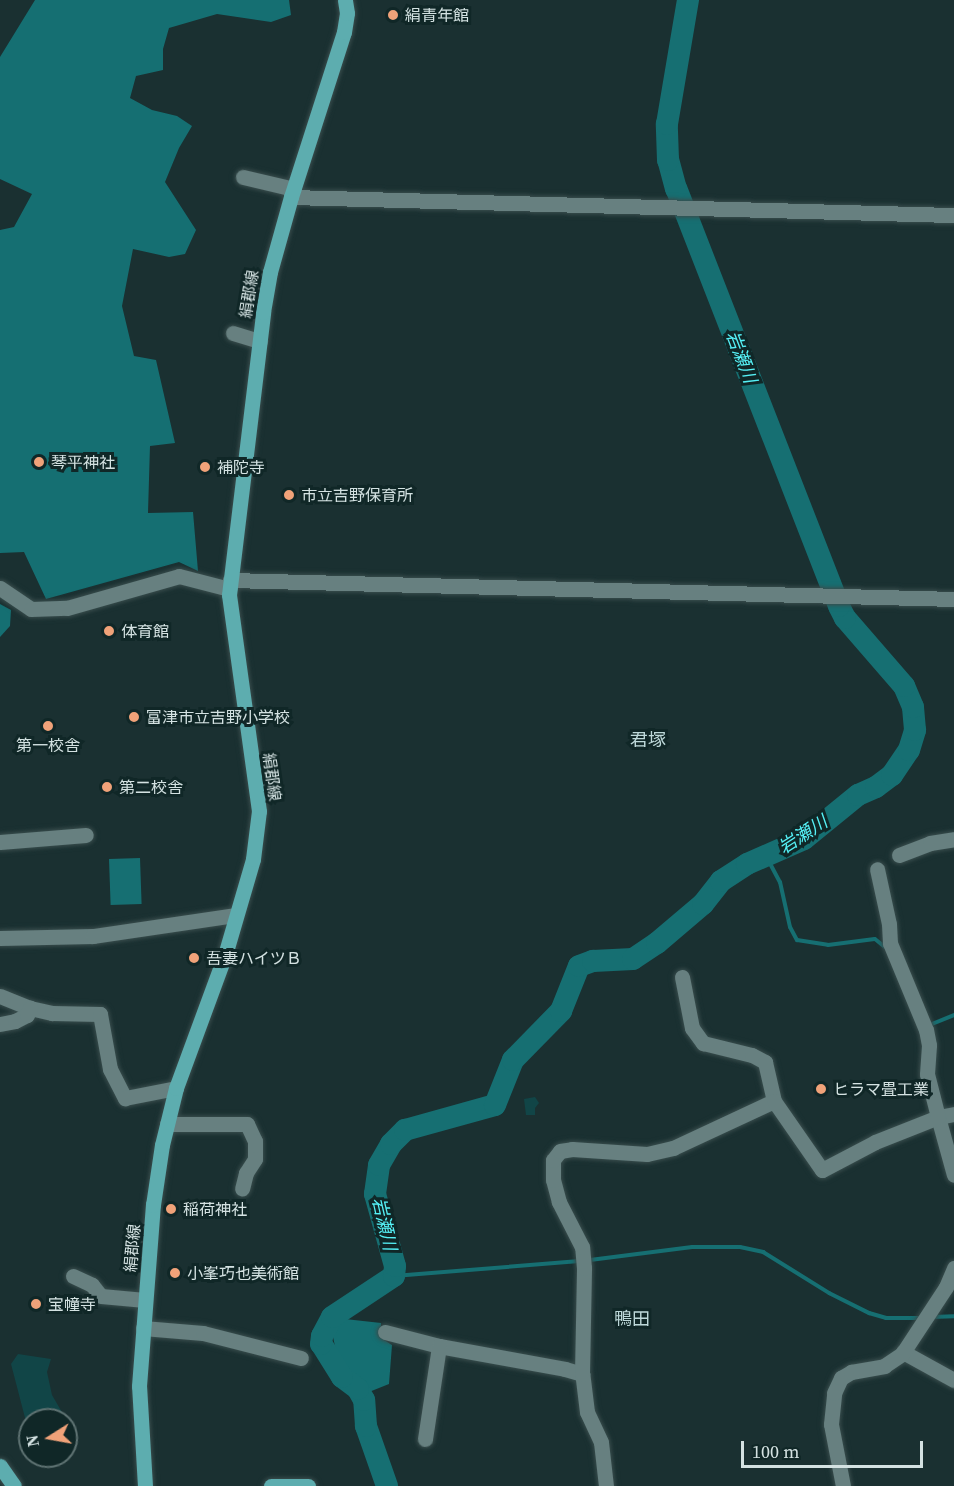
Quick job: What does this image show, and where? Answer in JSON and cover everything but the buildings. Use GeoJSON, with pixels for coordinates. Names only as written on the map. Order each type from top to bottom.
{"type":"FeatureCollection","features":[{"type":"Feature","properties":{"kind":"main road","name":"絹郡線"},"geometry":{"type":"LineString","coordinates":[[145,1486],[139,1386],[153,1205],[167,1124],[176,1088],[225,955],[253,859],[259,811],[229,606],[260,341],[270,272],[344,32],[347,13],[345,0]]}},
{"type":"Feature","properties":{"kind":"main road"},"geometry":{"type":"LineString","coordinates":[[0,1466],[14,1486]]}},
{"type":"Feature","properties":{"kind":"main road"},"geometry":{"type":"LineString","coordinates":[[271,1486],[308,1486]]}},
{"type":"Feature","properties":{"kind":"street"},"geometry":{"type":"LineString","coordinates":[[243,177],[293,193],[670,208],[954,215]]}},
{"type":"Feature","properties":{"kind":"street"},"geometry":{"type":"LineString","coordinates":[[233,333],[260,341]]}},
{"type":"Feature","properties":{"kind":"street"},"geometry":{"type":"LineString","coordinates":[[0,588],[31,609],[67,608],[179,576],[230,585],[954,599]]}},
{"type":"Feature","properties":{"kind":"street"},"geometry":{"type":"LineString","coordinates":[[0,842],[86,835]]}},
{"type":"Feature","properties":{"kind":"street"},"geometry":{"type":"LineString","coordinates":[[899,855],[930,843],[954,839]]}},
{"type":"Feature","properties":{"kind":"street"},"geometry":{"type":"LineString","coordinates":[[877,869],[889,924],[890,943],[924,1025],[929,1044],[927,1074],[954,1175]]}},
{"type":"Feature","properties":{"kind":"street"},"geometry":{"type":"LineString","coordinates":[[0,938],[93,936],[235,915]]}},
{"type":"Feature","properties":{"kind":"street"},"geometry":{"type":"LineString","coordinates":[[682,977],[692,1028],[702,1042],[752,1055],[765,1062],[774,1101],[822,1170],[875,1142],[938,1117],[954,1114]]}},
{"type":"Feature","properties":{"kind":"street"},"geometry":{"type":"LineString","coordinates":[[0,996],[30,1008],[52,1013],[100,1014],[110,1068],[125,1098],[176,1088]]}},
{"type":"Feature","properties":{"kind":"street"},"geometry":{"type":"LineString","coordinates":[[0,1024],[15,1021],[27,1015],[30,1008]]}},
{"type":"Feature","properties":{"kind":"street"},"geometry":{"type":"LineString","coordinates":[[606,1486],[601,1442],[587,1412],[582,1374],[582,1247],[559,1202],[553,1180],[553,1160],[560,1151],[647,1154],[673,1148],[774,1101]]}},
{"type":"Feature","properties":{"kind":"street"},"geometry":{"type":"LineString","coordinates":[[167,1124],[247,1124],[255,1141],[255,1159],[246,1173],[243,1189]]}},
{"type":"Feature","properties":{"kind":"street"},"geometry":{"type":"LineString","coordinates":[[843,1486],[831,1424],[834,1392],[841,1378],[850,1372],[884,1366],[903,1352],[946,1287],[954,1268]]}},
{"type":"Feature","properties":{"kind":"street"},"geometry":{"type":"LineString","coordinates":[[73,1276],[92,1285],[101,1296],[145,1300]]}},
{"type":"Feature","properties":{"kind":"street"},"geometry":{"type":"LineString","coordinates":[[143,1328],[203,1333],[301,1358]]}},
{"type":"Feature","properties":{"kind":"street"},"geometry":{"type":"LineString","coordinates":[[385,1332],[439,1346],[582,1374]]}},
{"type":"Feature","properties":{"kind":"street"},"geometry":{"type":"LineString","coordinates":[[425,1439],[439,1346]]}},
{"type":"Feature","properties":{"kind":"street"},"geometry":{"type":"LineString","coordinates":[[903,1352],[954,1380]]}},
{"type":"Feature","properties":{"kind":"shaded area"},"geometry":{"type":"Polygon","coordinates":[[[35,0],[289,0],[291,15],[271,22],[217,14],[169,28],[163,49],[163,70],[136,76],[130,98],[152,110],[177,116],[192,126],[179,148],[165,182],[196,230],[185,254],[169,257],[133,249],[122,306],[134,356],[156,360],[175,443],[150,446],[148,513],[193,512],[198,571],[179,562],[46,599],[24,552],[0,553],[0,230],[14,227],[32,194],[0,179],[0,57],[35,0]]]}},
{"type":"Feature","properties":{"kind":"shaded area"},"geometry":{"type":"Polygon","coordinates":[[[0,604],[11,610],[10,626],[0,637],[0,604]]]}},
{"type":"Feature","properties":{"kind":"shaded area"},"geometry":{"type":"Polygon","coordinates":[[[140,858],[142,904],[111,905],[109,859],[140,858]]]}},
{"type":"Feature","properties":{"kind":"shaded area"},"geometry":{"type":"Polygon","coordinates":[[[535,1097],[539,1103],[535,1108],[535,1115],[526,1115],[524,1099],[535,1097]]]}},
{"type":"Feature","properties":{"kind":"shaded area"},"geometry":{"type":"Polygon","coordinates":[[[336,1320],[381,1323],[381,1338],[392,1345],[389,1384],[369,1392],[337,1355],[333,1337],[336,1320]]]}},
{"type":"Feature","properties":{"kind":"shaded area"},"geometry":{"type":"Polygon","coordinates":[[[18,1354],[51,1359],[47,1372],[52,1395],[60,1408],[22,1408],[11,1364],[18,1354]]]}},
{"type":"Feature","properties":{"kind":"waterway","name":"岩瀬川"},"geometry":{"type":"LineString","coordinates":[[387,1486],[366,1426],[364,1400],[358,1389],[342,1377],[321,1344],[322,1336],[332,1317],[394,1276],[395,1266],[375,1194],[379,1165],[391,1144],[405,1130],[495,1105],[513,1060],[561,1011],[579,966],[593,961],[633,959],[657,943],[703,904],[721,881],[747,864],[804,839],[858,795],[876,787],[892,775],[909,750],[915,730],[913,707],[904,686],[845,618],[839,606],[676,189],[668,160],[667,124],[688,0]]}},
{"type":"Feature","properties":{"kind":"waterway"},"geometry":{"type":"LineString","coordinates":[[766,856],[780,882],[790,927],[797,940],[828,945],[875,939],[885,947]]}},
{"type":"Feature","properties":{"kind":"waterway"},"geometry":{"type":"LineString","coordinates":[[927,1026],[954,1015]]}},
{"type":"Feature","properties":{"kind":"waterway"},"geometry":{"type":"LineString","coordinates":[[590,1260],[692,1247],[740,1247],[763,1252],[829,1293],[869,1313],[886,1318],[918,1318]]}},
{"type":"Feature","properties":{"kind":"waterway"},"geometry":{"type":"LineString","coordinates":[[394,1276],[579,1261]]}},
{"type":"Feature","properties":{"kind":"waterway"},"geometry":{"type":"LineString","coordinates":[[931,1317],[954,1316]]}},
{"type":"Feature","properties":{"kind":"place","name":"絹青年館"},"geometry":{"type":"Point","coordinates":[393,15]}},
{"type":"Feature","properties":{"kind":"place","name":"琴平神社"},"geometry":{"type":"Point","coordinates":[39,462]}},
{"type":"Feature","properties":{"kind":"place","name":"補陀寺"},"geometry":{"type":"Point","coordinates":[205,467]}},
{"type":"Feature","properties":{"kind":"place","name":"市立吉野保育所"},"geometry":{"type":"Point","coordinates":[289,495]}},
{"type":"Feature","properties":{"kind":"place","name":"体育館"},"geometry":{"type":"Point","coordinates":[109,631]}},
{"type":"Feature","properties":{"kind":"place","name":"富津市立吉野小学校"},"geometry":{"type":"Point","coordinates":[134,717]}},
{"type":"Feature","properties":{"kind":"place","name":"第一校舎"},"geometry":{"type":"Point","coordinates":[48,726]}},
{"type":"Feature","properties":{"kind":"place","name":"第二校舎"},"geometry":{"type":"Point","coordinates":[107,787]}},
{"type":"Feature","properties":{"kind":"place","name":"吾妻ハイツＢ"},"geometry":{"type":"Point","coordinates":[194,958]}},
{"type":"Feature","properties":{"kind":"place","name":"ヒラマ畳工業"},"geometry":{"type":"Point","coordinates":[821,1089]}},
{"type":"Feature","properties":{"kind":"place","name":"稲荷神社"},"geometry":{"type":"Point","coordinates":[171,1209]}},
{"type":"Feature","properties":{"kind":"place","name":"小峯巧也美術館"},"geometry":{"type":"Point","coordinates":[175,1273]}},
{"type":"Feature","properties":{"kind":"place","name":"宝幢寺"},"geometry":{"type":"Point","coordinates":[36,1304]}},
{"type":"Feature","properties":{"kind":"district","name":"君塚"},"geometry":{"type":"Point","coordinates":[648,740]}},
{"type":"Feature","properties":{"kind":"district","name":"鴨田"},"geometry":{"type":"Point","coordinates":[632,1319]}}]}
